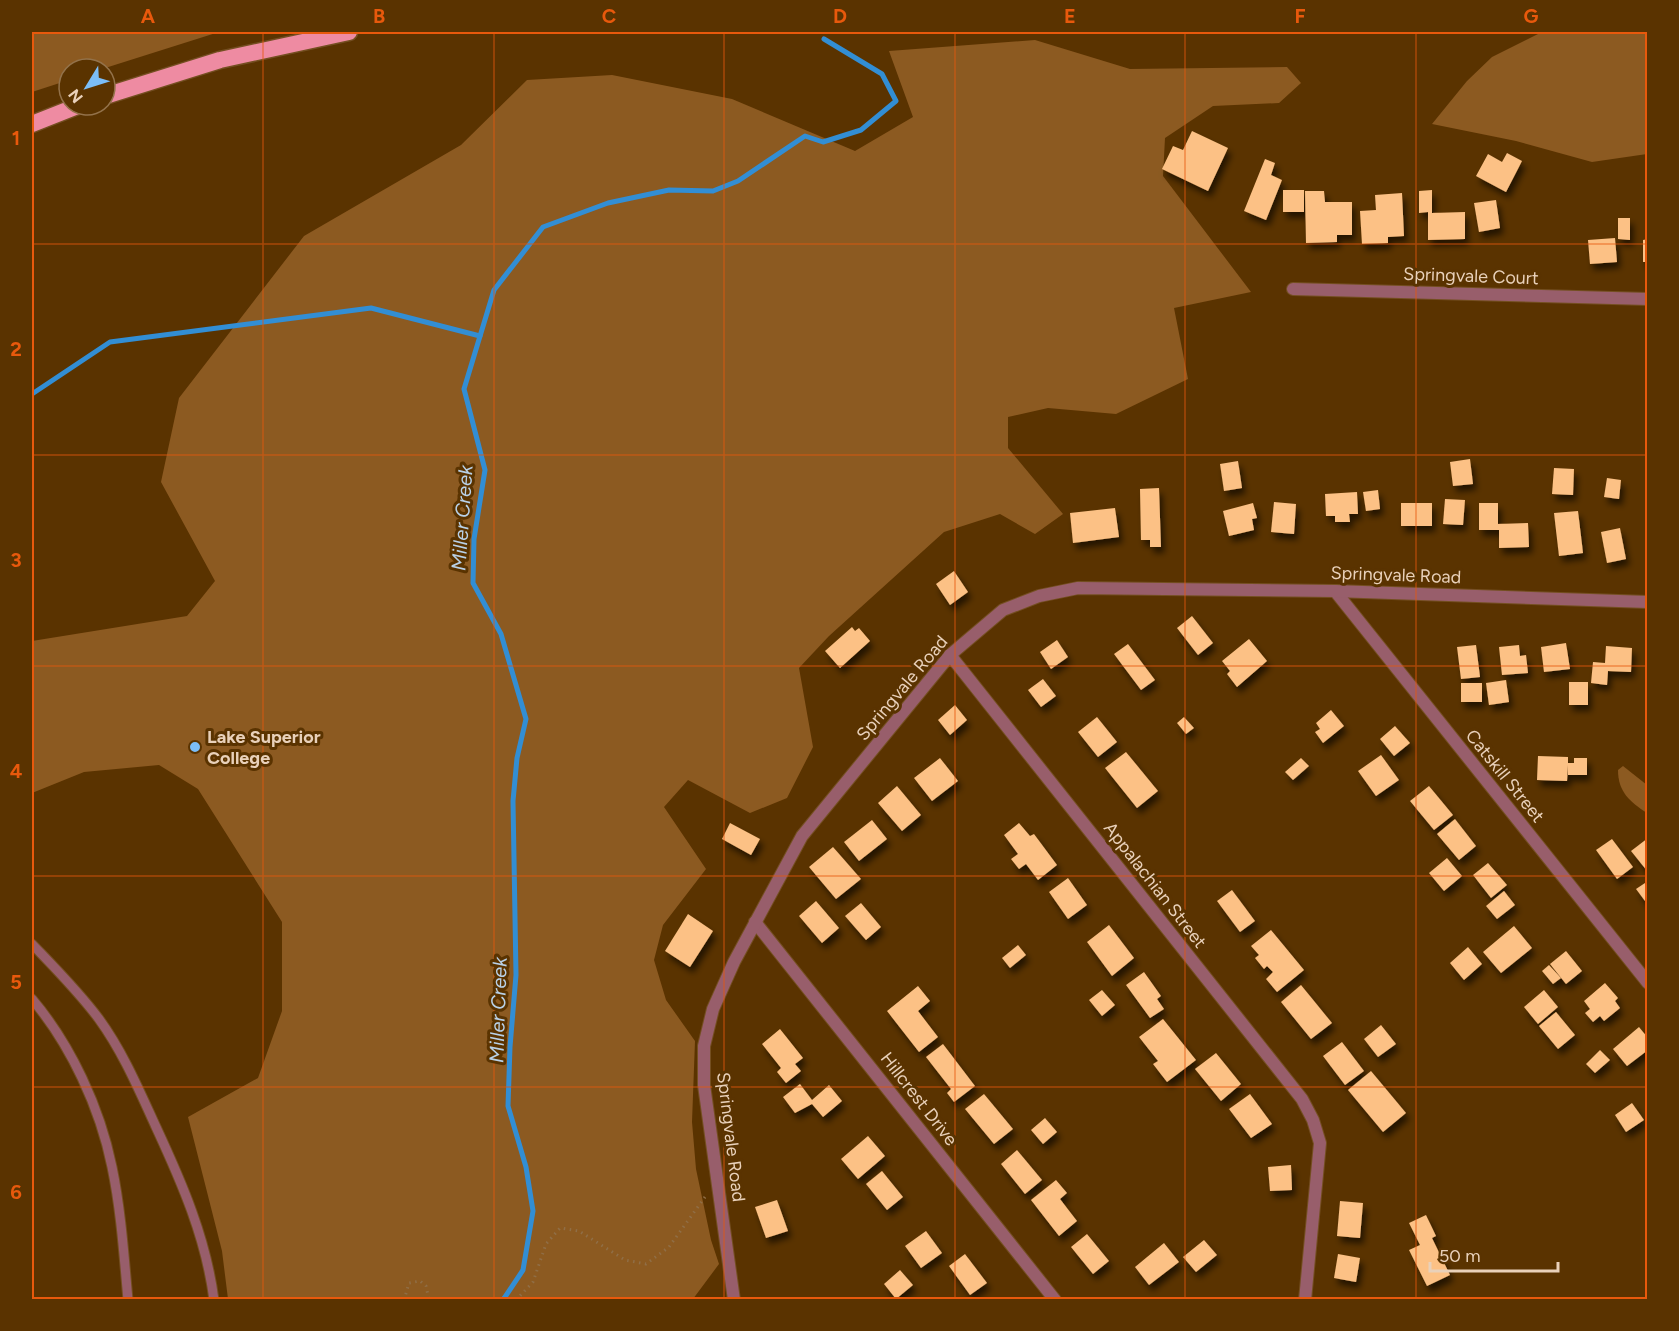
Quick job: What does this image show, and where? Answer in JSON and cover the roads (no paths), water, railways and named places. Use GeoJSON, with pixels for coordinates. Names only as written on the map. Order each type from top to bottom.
{"type":"FeatureCollection","features":[{"type":"Feature","properties":{"kind":"highway"},"geometry":{"type":"LineString","coordinates":[[117,92],[220,60],[349,32]]}},
{"type":"Feature","properties":{"kind":"highway"},"geometry":{"type":"LineString","coordinates":[[32,124],[57,114]]}},
{"type":"Feature","properties":{"kind":"street","name":"Springvale Court"},"geometry":{"type":"LineString","coordinates":[[1293,289],[1647,299]]}},
{"type":"Feature","properties":{"kind":"street","name":"Springvale Road"},"geometry":{"type":"LineString","coordinates":[[734,1299],[704,1085],[704,1046],[713,1009],[734,962],[802,836],[950,655],[1003,610],[1039,596],[1078,588],[1335,591],[1647,602]]}},
{"type":"Feature","properties":{"kind":"street","name":"Catskill Street"},"geometry":{"type":"LineString","coordinates":[[1335,591],[1647,983]]}},
{"type":"Feature","properties":{"kind":"street","name":"Appalachian Street"},"geometry":{"type":"LineString","coordinates":[[950,655],[1302,1099],[1313,1120],[1320,1143],[1305,1299]]}},
{"type":"Feature","properties":{"kind":"street","name":"Hillcrest Drive"},"geometry":{"type":"LineString","coordinates":[[755,922],[1054,1299]]}},
{"type":"Feature","properties":{"kind":"lane"},"geometry":{"type":"LineString","coordinates":[[32,944],[97,1017],[125,1060],[174,1166],[195,1218],[209,1268],[214,1299]]}},
{"type":"Feature","properties":{"kind":"lane"},"geometry":{"type":"LineString","coordinates":[[32,999],[52,1024],[69,1054],[104,1135],[117,1198],[128,1299]]}},
{"type":"Feature","properties":{"kind":"waterway","name":"Miller Creek"},"geometry":{"type":"LineString","coordinates":[[503,1300],[523,1270],[533,1211],[526,1167],[508,1106],[516,975],[513,801],[517,758],[526,719],[501,634],[473,583],[474,539],[485,470],[464,389],[494,290],[543,227],[608,203],[669,190],[713,191],[738,181],[805,136],[823,142],[861,130],[896,101],[882,74],[824,39]]}},
{"type":"Feature","properties":{"kind":"waterway"},"geometry":{"type":"LineString","coordinates":[[32,394],[110,342],[371,308],[480,336]]}},
{"type":"Feature","properties":{"kind":"place","name":"Lake Superior College"},"geometry":{"type":"Point","coordinates":[195,747]}}]}
